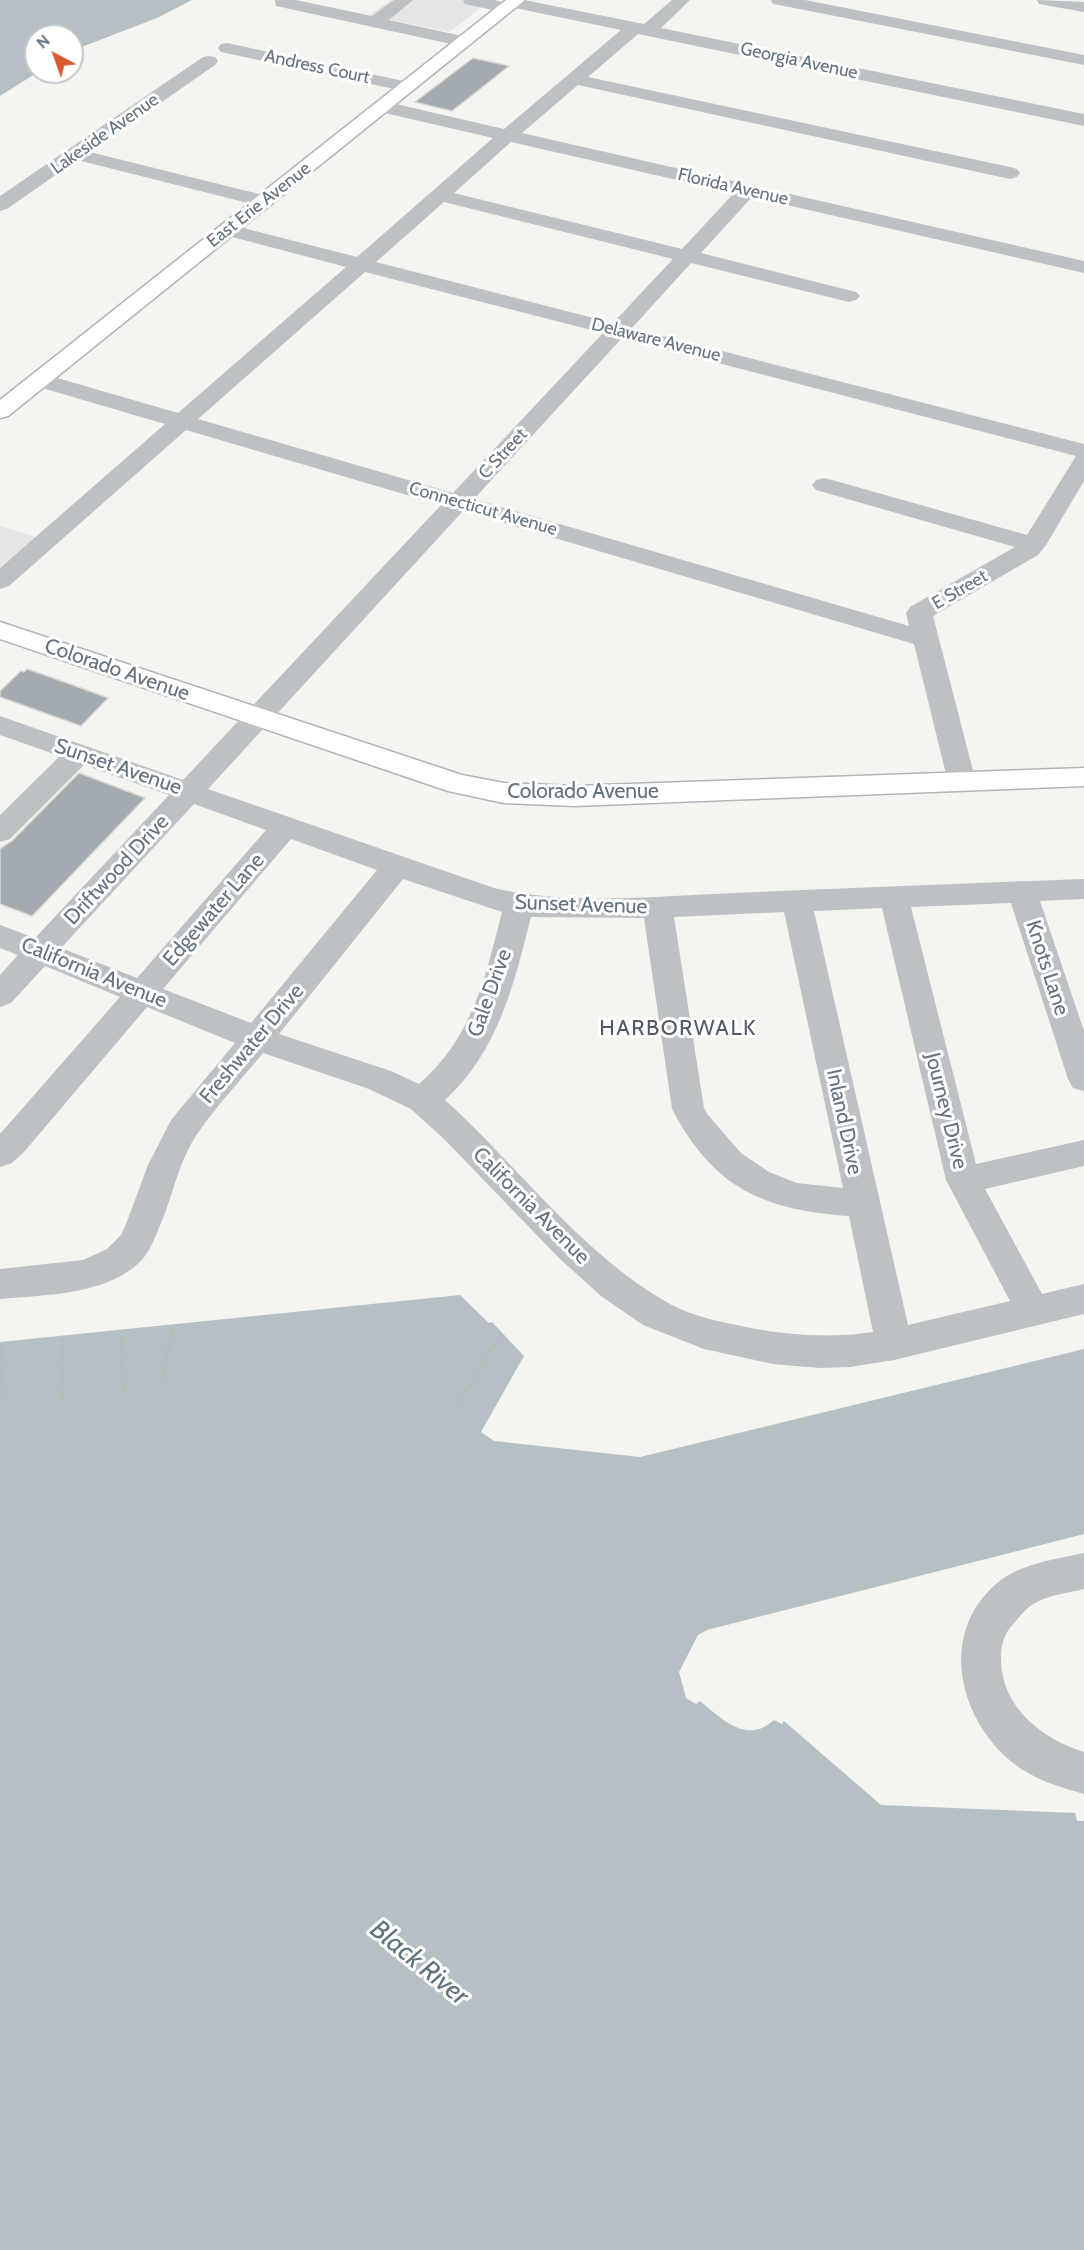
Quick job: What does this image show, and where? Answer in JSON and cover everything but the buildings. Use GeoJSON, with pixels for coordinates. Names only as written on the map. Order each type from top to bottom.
{"type":"FeatureCollection","features":[{"type":"Feature","properties":{"kind":"main road","name":"East Erie Avenue"},"geometry":{"type":"LineString","coordinates":[[0,411],[513,4]]}},
{"type":"Feature","properties":{"kind":"main road","name":"Colorado Avenue"},"geometry":{"type":"LineString","coordinates":[[0,630],[458,784],[528,795],[574,796],[1084,777]]}},
{"type":"Feature","properties":{"kind":"street"},"geometry":{"type":"LineString","coordinates":[[320,11],[335,0]]}},
{"type":"Feature","properties":{"kind":"street","name":"Georgia Avenue"},"geometry":{"type":"LineString","coordinates":[[471,0],[513,4],[641,29],[1084,120]]}},
{"type":"Feature","properties":{"kind":"street"},"geometry":{"type":"LineString","coordinates":[[0,581],[508,135],[574,79],[682,0]]}},
{"type":"Feature","properties":{"kind":"street"},"geometry":{"type":"LineString","coordinates":[[779,0],[1084,60]]}},
{"type":"Feature","properties":{"kind":"street"},"geometry":{"type":"LineString","coordinates":[[1045,0],[1084,7]]}},
{"type":"Feature","properties":{"kind":"street"},"geometry":{"type":"LineString","coordinates":[[282,2],[465,42]]}},
{"type":"Feature","properties":{"kind":"street"},"geometry":{"type":"LineString","coordinates":[[375,22],[399,5],[438,18]]}},
{"type":"Feature","properties":{"kind":"street"},"geometry":{"type":"LineString","coordinates":[[466,21],[488,23]]}},
{"type":"Feature","properties":{"kind":"street","name":"Andress Court"},"geometry":{"type":"LineString","coordinates":[[227,48],[408,87]]}},
{"type":"Feature","properties":{"kind":"street","name":"Lakeside Avenue"},"geometry":{"type":"LineString","coordinates":[[0,205],[209,61]]}},
{"type":"Feature","properties":{"kind":"street"},"geometry":{"type":"LineString","coordinates":[[574,79],[1010,173]]}},
{"type":"Feature","properties":{"kind":"street","name":"Florida Avenue"},"geometry":{"type":"LineString","coordinates":[[383,107],[1084,267]]}},
{"type":"Feature","properties":{"kind":"street"},"geometry":{"type":"LineString","coordinates":[[75,154],[264,201]]}},
{"type":"Feature","properties":{"kind":"street","name":"C Street"},"geometry":{"type":"LineString","coordinates":[[257,718],[748,190]]}},
{"type":"Feature","properties":{"kind":"street"},"geometry":{"type":"LineString","coordinates":[[440,195],[849,296]]}},
{"type":"Feature","properties":{"kind":"street","name":"Delaware Avenue"},"geometry":{"type":"LineString","coordinates":[[228,230],[1084,451]]}},
{"type":"Feature","properties":{"kind":"street","name":"Connecticut Avenue"},"geometry":{"type":"LineString","coordinates":[[40,380],[926,639]]}},
{"type":"Feature","properties":{"kind":"street","name":"E Street"},"geometry":{"type":"LineString","coordinates":[[962,782],[919,614],[1034,545],[1084,461]]}},
{"type":"Feature","properties":{"kind":"street"},"geometry":{"type":"LineString","coordinates":[[824,485],[1034,545]]}},
{"type":"Feature","properties":{"kind":"street","name":"Driftwood Drive"},"geometry":{"type":"LineString","coordinates":[[0,994],[257,718]]}},
{"type":"Feature","properties":{"kind":"street","name":"Sunset Avenue"},"geometry":{"type":"LineString","coordinates":[[0,725],[489,898],[519,905],[557,908],[657,907],[1084,889]]}},
{"type":"Feature","properties":{"kind":"street"},"geometry":{"type":"LineString","coordinates":[[0,832],[79,753]]}},
{"type":"Feature","properties":{"kind":"street","name":"Edgewater Lane"},"geometry":{"type":"LineString","coordinates":[[0,1154],[143,993],[286,826]]}},
{"type":"Feature","properties":{"kind":"street","name":"Freshwater Drive"},"geometry":{"type":"LineString","coordinates":[[0,1284],[92,1273],[118,1259],[137,1240],[160,1172],[174,1143],[194,1115],[397,866]]}},
{"type":"Feature","properties":{"kind":"street","name":"Knots Lane"},"geometry":{"type":"LineString","coordinates":[[1022,891],[1084,1079]]}},
{"type":"Feature","properties":{"kind":"street","name":"Journey Drive"},"geometry":{"type":"LineString","coordinates":[[894,897],[963,1179],[1033,1311]]}},
{"type":"Feature","properties":{"kind":"street","name":"Inland Drive"},"geometry":{"type":"LineString","coordinates":[[797,901],[861,1203],[894,1344]]}},
{"type":"Feature","properties":{"kind":"street","name":"Gale Drive"},"geometry":{"type":"LineString","coordinates":[[423,1100],[453,1072],[481,1028],[495,994],[519,905]]}},
{"type":"Feature","properties":{"kind":"street"},"geometry":{"type":"LineString","coordinates":[[657,907],[688,1110],[702,1134],[742,1173],[770,1188],[812,1199],[861,1203]]}},
{"type":"Feature","properties":{"kind":"street","name":"California Avenue"},"geometry":{"type":"LineString","coordinates":[[0,936],[258,1039],[380,1080],[423,1100],[456,1130],[571,1248],[619,1290],[656,1314],[704,1334],[773,1348],[820,1352],[850,1351],[894,1344],[1084,1299]]}},
{"type":"Feature","properties":{"kind":"street"},"geometry":{"type":"LineString","coordinates":[[963,1179],[1084,1153]]}},
{"type":"Feature","properties":{"kind":"street"},"geometry":{"type":"LineString","coordinates":[[1084,1571],[1039,1583],[1016,1592],[994,1614],[982,1637],[980,1667],[985,1691],[998,1718],[1020,1743],[1049,1763],[1084,1773]]}},
{"type":"Feature","properties":{"kind":"path"},"geometry":{"type":"LineString","coordinates":[[160,1388],[173,1325]]}},
{"type":"Feature","properties":{"kind":"path"},"geometry":{"type":"LineString","coordinates":[[122,1330],[123,1393]]}},
{"type":"Feature","properties":{"kind":"path"},"geometry":{"type":"LineString","coordinates":[[459,1403],[501,1332]]}},
{"type":"Feature","properties":{"kind":"path"},"geometry":{"type":"LineString","coordinates":[[62,1401],[63,1336]]}},
{"type":"Feature","properties":{"kind":"path"},"geometry":{"type":"LineString","coordinates":[[0,1402],[2,1342]]}},
{"type":"Feature","properties":{"kind":"shaded area"},"geometry":{"type":"Polygon","coordinates":[[[391,0],[491,0],[449,32],[369,15],[391,0]]]}},
{"type":"Feature","properties":{"kind":"shaded area"},"geometry":{"type":"Polygon","coordinates":[[[0,526],[36,537],[0,567],[0,526]]]}},
{"type":"Feature","properties":{"kind":"water"},"geometry":{"type":"Polygon","coordinates":[[[0,0],[208,0],[84,58],[84,24],[24,24],[24,84],[38,84],[0,107],[0,0]]]}},
{"type":"Feature","properties":{"kind":"water","name":"Black River"},"geometry":{"type":"Polygon","coordinates":[[[460,1295],[489,1323],[492,1322],[524,1356],[481,1432],[494,1441],[640,1457],[1084,1349],[1084,1534],[707,1630],[698,1635],[679,1672],[686,1698],[696,1704],[700,1701],[726,1722],[745,1730],[764,1727],[774,1720],[782,1724],[784,1721],[881,1805],[1075,1813],[1077,1821],[1084,1821],[1084,2250],[0,2250],[0,1342],[460,1295]]]}},
{"type":"Feature","properties":{"kind":"pier"},"geometry":{"type":"Polygon","coordinates":[[[192,0],[211,0],[185,16],[183,21],[140,41],[84,62],[84,46],[157,18],[192,0]]]}},
{"type":"Feature","properties":{"kind":"pier"},"geometry":{"type":"Polygon","coordinates":[[[24,81],[24,84],[44,84],[0,110],[0,96],[24,81]]]}},
{"type":"Feature","properties":{"kind":"district","name":"HARBORWALK"},"geometry":{"type":"Point","coordinates":[678,1029]}}]}
